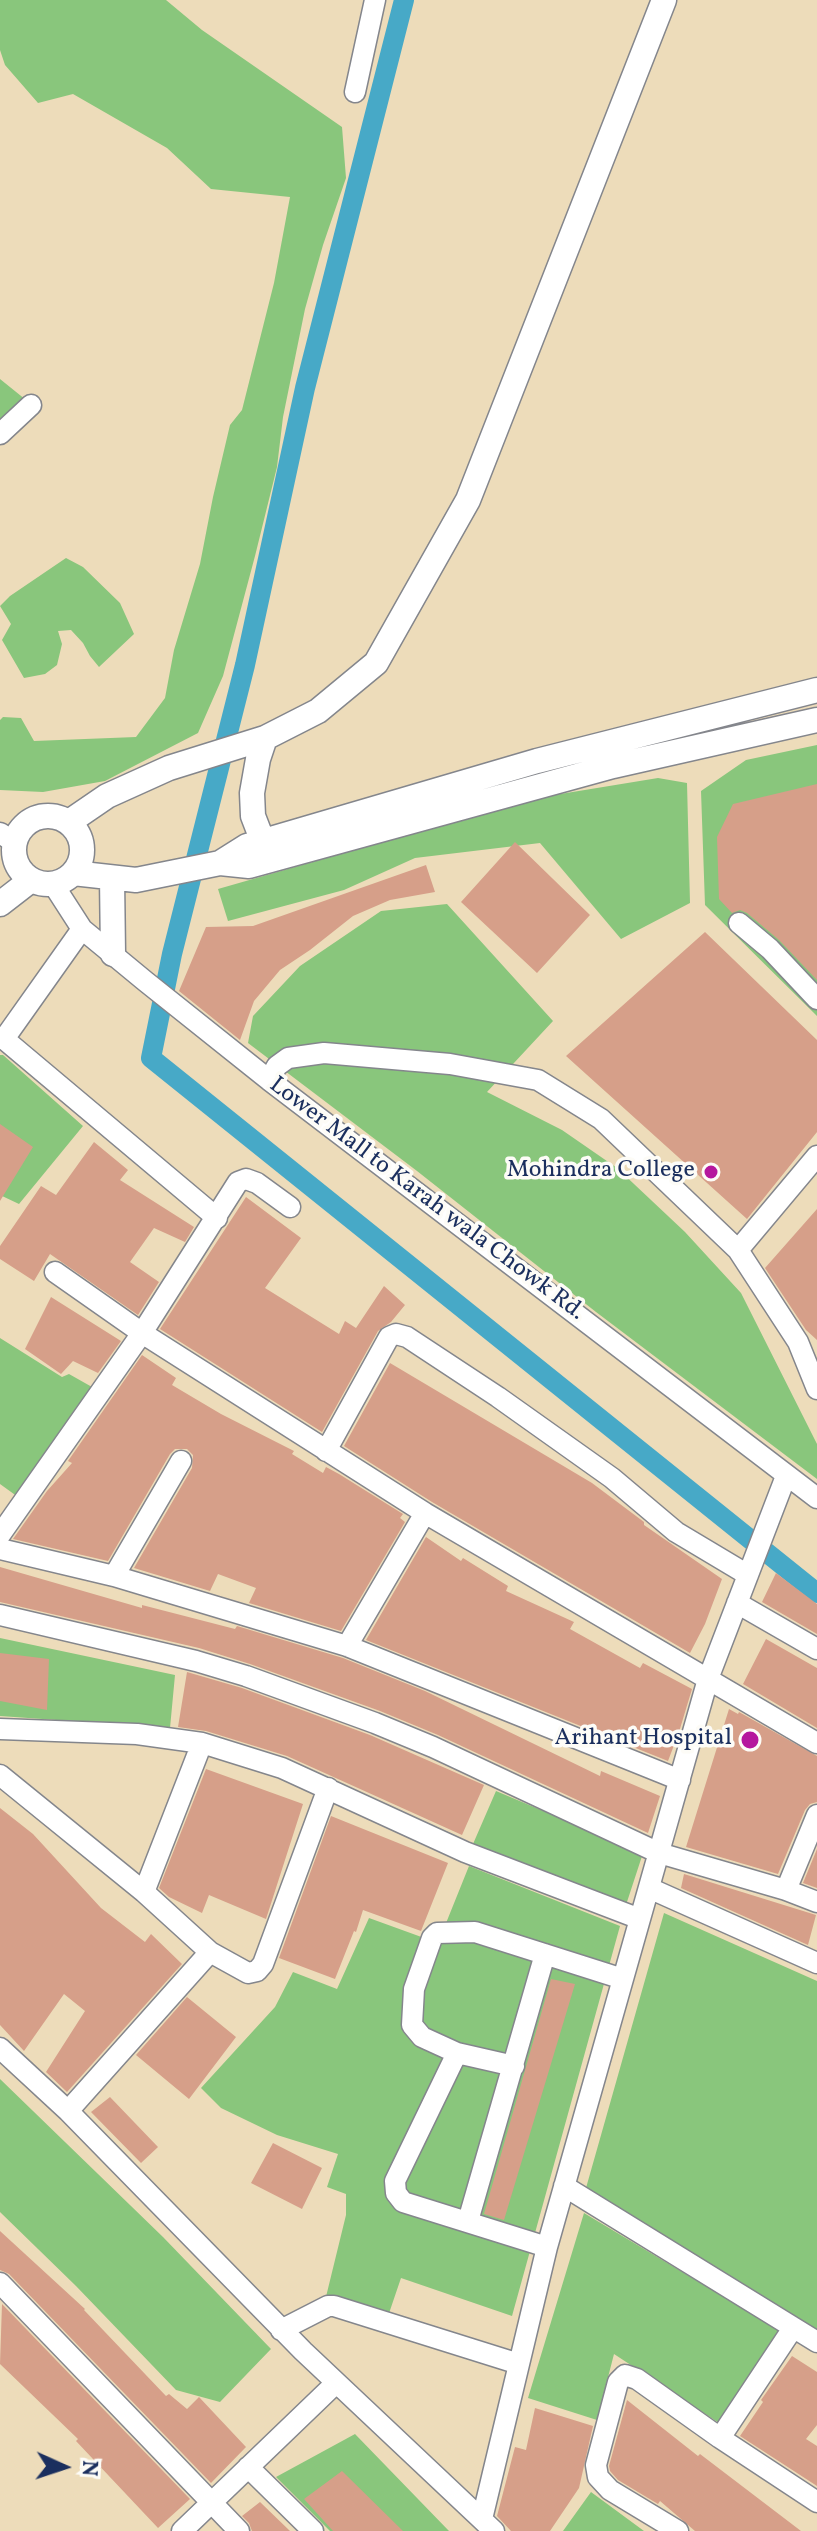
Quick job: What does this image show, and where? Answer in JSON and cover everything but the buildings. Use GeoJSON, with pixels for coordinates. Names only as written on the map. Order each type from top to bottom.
{"type":"FeatureCollection","features":[{"type":"Feature","properties":{"kind":"main road"},"geometry":{"type":"LineString","coordinates":[[69,822],[107,796],[169,768],[257,740],[318,711],[376,663],[468,500],[664,0]]}},
{"type":"Feature","properties":{"kind":"main road"},"geometry":{"type":"LineString","coordinates":[[216,864],[247,846],[537,761],[817,690]]}},
{"type":"Feature","properties":{"kind":"main road"},"geometry":{"type":"LineString","coordinates":[[0,904],[53,879],[79,863],[81,841],[69,822],[47,815],[36,817],[7,837],[22,873],[53,879],[136,880],[216,864],[249,866],[613,766],[817,720]]}},
{"type":"Feature","properties":{"kind":"main road"},"geometry":{"type":"LineString","coordinates":[[257,740],[253,816],[263,842]]}},
{"type":"Feature","properties":{"kind":"main road"},"geometry":{"type":"LineString","coordinates":[[112,878],[113,954]]}},
{"type":"Feature","properties":{"kind":"street"},"geometry":{"type":"LineString","coordinates":[[355,92],[375,0]]}},
{"type":"Feature","properties":{"kind":"street"},"geometry":{"type":"LineString","coordinates":[[0,434],[31,405]]}},
{"type":"Feature","properties":{"kind":"street","name":"Lower Mall to Karah wala Chowk Rd."},"geometry":{"type":"LineString","coordinates":[[53,879],[82,929],[181,1011],[817,1498]]}},
{"type":"Feature","properties":{"kind":"street"},"geometry":{"type":"LineString","coordinates":[[739,923],[770,949],[817,999]]}},
{"type":"Feature","properties":{"kind":"street"},"geometry":{"type":"LineString","coordinates":[[82,929],[2,1039],[217,1218]]}},
{"type":"Feature","properties":{"kind":"street"},"geometry":{"type":"LineString","coordinates":[[269,1080],[277,1066],[288,1058],[324,1053],[450,1064],[538,1080],[601,1119],[738,1250],[798,1342],[817,1389]]}},
{"type":"Feature","properties":{"kind":"street"},"geometry":{"type":"LineString","coordinates":[[738,1250],[817,1156]]}},
{"type":"Feature","properties":{"kind":"street"},"geometry":{"type":"LineString","coordinates":[[0,1535],[142,1333],[241,1179],[257,1183],[290,1207]]}},
{"type":"Feature","properties":{"kind":"street"},"geometry":{"type":"LineString","coordinates":[[55,1272],[142,1333],[425,1513],[817,1743]]}},
{"type":"Feature","properties":{"kind":"street"},"geometry":{"type":"LineString","coordinates":[[326,1451],[389,1337],[396,1334],[407,1337],[498,1397],[612,1478],[676,1532],[751,1566]]}},
{"type":"Feature","properties":{"kind":"street"},"geometry":{"type":"LineString","coordinates":[[114,1576],[181,1461]]}},
{"type":"Feature","properties":{"kind":"street"},"geometry":{"type":"LineString","coordinates":[[488,2525],[519,2364],[547,2247],[708,1679],[786,1476]]}},
{"type":"Feature","properties":{"kind":"street"},"geometry":{"type":"LineString","coordinates":[[347,1646],[425,1513]]}},
{"type":"Feature","properties":{"kind":"street"},"geometry":{"type":"LineString","coordinates":[[0,1549],[114,1576],[347,1646],[680,1780]]}},
{"type":"Feature","properties":{"kind":"street"},"geometry":{"type":"LineString","coordinates":[[737,1603],[817,1649]]}},
{"type":"Feature","properties":{"kind":"street"},"geometry":{"type":"LineString","coordinates":[[0,1615],[196,1661],[259,1680],[433,1747],[659,1853],[817,1902]]}},
{"type":"Feature","properties":{"kind":"street"},"geometry":{"type":"LineString","coordinates":[[0,1729],[137,1734],[202,1743],[282,1768],[465,1852],[640,1919]]}},
{"type":"Feature","properties":{"kind":"street"},"geometry":{"type":"LineString","coordinates":[[144,1892],[202,1743]]}},
{"type":"Feature","properties":{"kind":"street"},"geometry":{"type":"LineString","coordinates":[[0,1775],[144,1892],[210,1952],[248,1973],[257,1971],[263,1964],[328,1788]]}},
{"type":"Feature","properties":{"kind":"street"},"geometry":{"type":"LineString","coordinates":[[786,1890],[817,1815]]}},
{"type":"Feature","properties":{"kind":"street"},"geometry":{"type":"LineString","coordinates":[[649,1888],[817,1963]]}},
{"type":"Feature","properties":{"kind":"street"},"geometry":{"type":"LineString","coordinates":[[514,2066],[457,2053],[422,2037],[412,2025],[414,1989],[432,1938],[437,1933],[475,1932],[623,1979]]}},
{"type":"Feature","properties":{"kind":"street"},"geometry":{"type":"LineString","coordinates":[[68,2111],[210,1952]]}},
{"type":"Feature","properties":{"kind":"street"},"geometry":{"type":"LineString","coordinates":[[468,2221],[545,1954]]}},
{"type":"Feature","properties":{"kind":"street"},"geometry":{"type":"LineString","coordinates":[[0,2048],[68,2111],[281,2330],[488,2525]]}},
{"type":"Feature","properties":{"kind":"street"},"geometry":{"type":"LineString","coordinates":[[457,2053],[395,2181],[396,2193],[403,2202],[547,2247]]}},
{"type":"Feature","properties":{"kind":"street"},"geometry":{"type":"LineString","coordinates":[[564,2186],[817,2342]]}},
{"type":"Feature","properties":{"kind":"street"},"geometry":{"type":"LineString","coordinates":[[0,2283],[239,2531]]}},
{"type":"Feature","properties":{"kind":"street"},"geometry":{"type":"LineString","coordinates":[[281,2330],[328,2306],[334,2306],[519,2364]]}},
{"type":"Feature","properties":{"kind":"street"},"geometry":{"type":"LineString","coordinates":[[720,2438],[793,2328]]}},
{"type":"Feature","properties":{"kind":"street"},"geometry":{"type":"LineString","coordinates":[[678,2531],[610,2490],[598,2477],[596,2465],[618,2382],[625,2375],[630,2375],[817,2502]]}},
{"type":"Feature","properties":{"kind":"street"},"geometry":{"type":"LineString","coordinates":[[182,2531],[336,2383]]}},
{"type":"Feature","properties":{"kind":"street"},"geometry":{"type":"LineString","coordinates":[[248,2467],[313,2531]]}},
{"type":"Feature","properties":{"kind":"green space"},"geometry":{"type":"Polygon","coordinates":[[[0,0],[166,0],[202,30],[342,127],[346,178],[305,309],[283,417],[277,467],[223,676],[198,733],[105,781],[43,792],[0,790],[0,720],[3,717],[21,718],[34,741],[136,737],[165,698],[174,650],[200,564],[230,425],[242,410],[274,283],[290,197],[211,189],[167,148],[73,94],[38,103],[5,65],[0,50],[0,0]]]}},
{"type":"Feature","properties":{"kind":"green space"},"geometry":{"type":"Polygon","coordinates":[[[0,379],[31,404],[0,436],[0,379]]]}},
{"type":"Feature","properties":{"kind":"green space"},"geometry":{"type":"Polygon","coordinates":[[[66,558],[83,567],[120,603],[134,634],[99,667],[71,630],[58,631],[62,644],[57,665],[45,674],[24,678],[2,640],[11,624],[0,606],[66,558]]]}},
{"type":"Feature","properties":{"kind":"green space"},"geometry":{"type":"Polygon","coordinates":[[[817,745],[817,1016],[705,905],[701,791],[746,760],[817,745]]]}},
{"type":"Feature","properties":{"kind":"green space"},"geometry":{"type":"Polygon","coordinates":[[[658,778],[687,783],[690,903],[621,939],[540,843],[415,858],[344,890],[228,921],[218,889],[536,798],[658,778]]]}},
{"type":"Feature","properties":{"kind":"green space"},"geometry":{"type":"Polygon","coordinates":[[[447,904],[553,1021],[487,1092],[562,1130],[617,1168],[685,1232],[741,1293],[817,1444],[817,1479],[248,1043],[253,1016],[300,966],[381,911],[447,904]]]}},
{"type":"Feature","properties":{"kind":"green space"},"geometry":{"type":"Polygon","coordinates":[[[0,1055],[83,1126],[19,1204],[0,1195],[0,1055]]]}},
{"type":"Feature","properties":{"kind":"green space"},"geometry":{"type":"Polygon","coordinates":[[[0,1338],[62,1377],[69,1374],[92,1387],[18,1497],[0,1484],[0,1338]]]}},
{"type":"Feature","properties":{"kind":"green space"},"geometry":{"type":"Polygon","coordinates":[[[0,1638],[175,1675],[170,1728],[0,1716],[0,1638]]]}},
{"type":"Feature","properties":{"kind":"green space"},"geometry":{"type":"Polygon","coordinates":[[[496,1791],[643,1853],[626,1905],[473,1844],[496,1791]]]}},
{"type":"Feature","properties":{"kind":"green space"},"geometry":{"type":"Polygon","coordinates":[[[469,1866],[620,1926],[512,2316],[401,2278],[384,2328],[323,2309],[346,2215],[346,2194],[327,2187],[338,2154],[277,2135],[221,2108],[201,2088],[275,2007],[293,1972],[337,1989],[369,1918],[438,1943],[469,1866]]]}},
{"type":"Feature","properties":{"kind":"green space"},"geometry":{"type":"Polygon","coordinates":[[[664,1913],[817,1981],[817,2334],[586,2188],[664,1913]]]}},
{"type":"Feature","properties":{"kind":"green space"},"geometry":{"type":"Polygon","coordinates":[[[0,2079],[163,2237],[271,2349],[220,2402],[176,2390],[0,2212],[0,2079]]]}},
{"type":"Feature","properties":{"kind":"green space"},"geometry":{"type":"Polygon","coordinates":[[[584,2213],[779,2330],[719,2423],[614,2354],[597,2420],[528,2398],[584,2213]]]}},
{"type":"Feature","properties":{"kind":"green space"},"geometry":{"type":"Polygon","coordinates":[[[355,2434],[449,2531],[330,2531],[276,2477],[355,2434]]]}},
{"type":"Feature","properties":{"kind":"green space"},"geometry":{"type":"Polygon","coordinates":[[[591,2492],[644,2531],[563,2531],[591,2492]]]}},
{"type":"Feature","properties":{"kind":"waterway"},"geometry":{"type":"LineString","coordinates":[[404,0],[305,388],[245,665],[172,954],[151,1058],[817,1593]]}},
{"type":"Feature","properties":{"kind":"place","name":"Mohindra College"},"geometry":{"type":"Point","coordinates":[711,1172]}},
{"type":"Feature","properties":{"kind":"place","name":"Arihant Hospital"},"geometry":{"type":"Point","coordinates":[750,1740]}}]}
